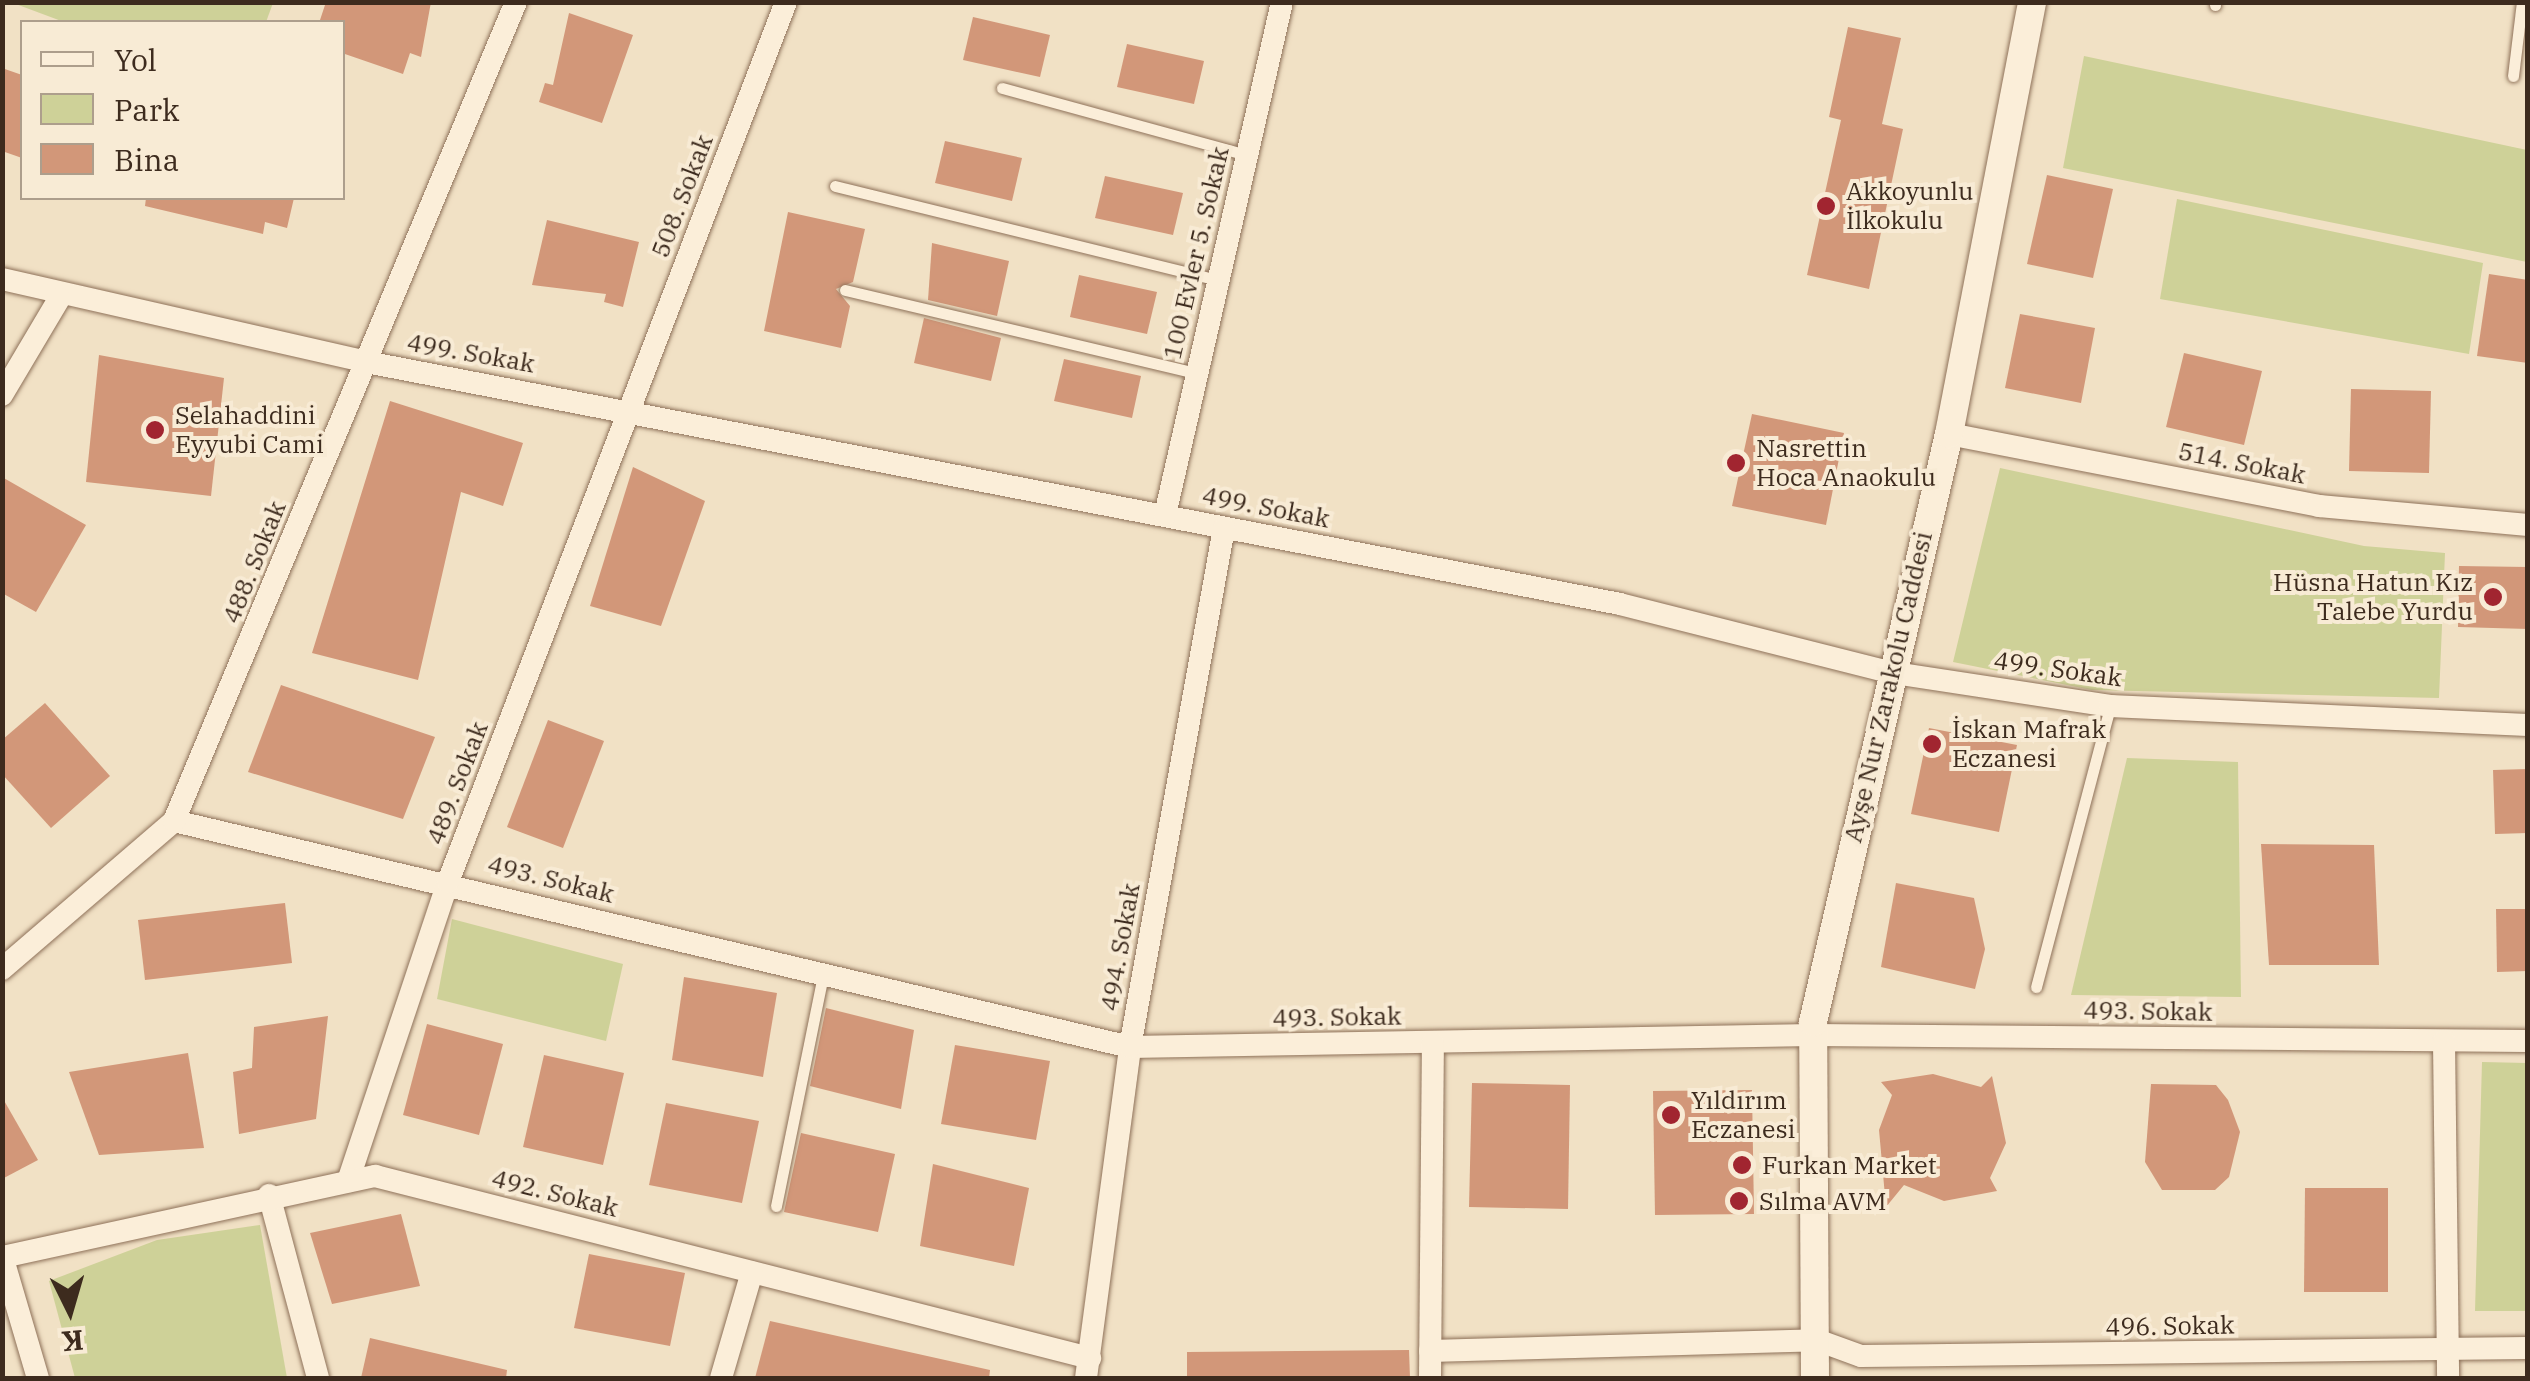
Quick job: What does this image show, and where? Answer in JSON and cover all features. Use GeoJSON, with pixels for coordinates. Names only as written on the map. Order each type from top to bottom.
{"type":"FeatureCollection","features":[{"type":"Feature","properties":{"kind":"street","name":"488. Sokak"},"geometry":{"type":"LineString","coordinates":[[2,969],[174,821],[516,2]]}},
{"type":"Feature","properties":{"kind":"street","name":"508. Sokak"},"geometry":{"type":"LineString","coordinates":[[630,410],[786,2]]}},
{"type":"Feature","properties":{"kind":"street","name":"100 Evler 5. Sokak"},"geometry":{"type":"LineString","coordinates":[[1165,515],[1282,2]]}},
{"type":"Feature","properties":{"kind":"street","name":"Ayşe Nur Zarakolu Caddesi"},"geometry":{"type":"LineString","coordinates":[[1815,1378],[1813,1035],[1888,672],[1949,434],[2032,2]]}},
{"type":"Feature","properties":{"kind":"street","name":"499. Sokak"},"geometry":{"type":"LineString","coordinates":[[2,279],[59,299],[366,362],[1620,604],[1888,672],[2110,706],[2528,725]]}},
{"type":"Feature","properties":{"kind":"street"},"geometry":{"type":"LineString","coordinates":[[2,395],[59,299]]}},
{"type":"Feature","properties":{"kind":"street","name":"489. Sokak"},"geometry":{"type":"LineString","coordinates":[[348,1181],[448,882],[630,410]]}},
{"type":"Feature","properties":{"kind":"street","name":"514. Sokak"},"geometry":{"type":"LineString","coordinates":[[1949,434],[2319,506],[2528,525]]}},
{"type":"Feature","properties":{"kind":"street","name":"494. Sokak"},"geometry":{"type":"LineString","coordinates":[[1088,1368],[1130,1047],[1224,528]]}},
{"type":"Feature","properties":{"kind":"street","name":"493. Sokak"},"geometry":{"type":"LineString","coordinates":[[174,821],[448,882],[1130,1047],[1813,1035],[2528,1042]]}},
{"type":"Feature","properties":{"kind":"street"},"geometry":{"type":"LineString","coordinates":[[2444,1041],[2448,1378]]}},
{"type":"Feature","properties":{"kind":"street"},"geometry":{"type":"LineString","coordinates":[[1430,1378],[1432,1043]]}},
{"type":"Feature","properties":{"kind":"street","name":"492. Sokak"},"geometry":{"type":"LineString","coordinates":[[3,1257],[269,1195],[375,1176],[752,1272],[1088,1368]]}},
{"type":"Feature","properties":{"kind":"street"},"geometry":{"type":"LineString","coordinates":[[269,1195],[318,1378]]}},
{"type":"Feature","properties":{"kind":"street"},"geometry":{"type":"LineString","coordinates":[[3,1257],[38,1378]]}},
{"type":"Feature","properties":{"kind":"street"},"geometry":{"type":"LineString","coordinates":[[721,1378],[752,1272]]}},
{"type":"Feature","properties":{"kind":"street"},"geometry":{"type":"LineString","coordinates":[[1430,1351],[1817,1340]]}},
{"type":"Feature","properties":{"kind":"street","name":"496. Sokak"},"geometry":{"type":"LineString","coordinates":[[1817,1340],[1861,1356],[2528,1348]]}},
{"type":"Feature","properties":{"kind":"lane"},"geometry":{"type":"LineString","coordinates":[[2513,76],[2522,2]]}},
{"type":"Feature","properties":{"kind":"lane"},"geometry":{"type":"LineString","coordinates":[[1002,88],[1247,155]]}},
{"type":"Feature","properties":{"kind":"lane"},"geometry":{"type":"LineString","coordinates":[[835,186],[1218,280]]}},
{"type":"Feature","properties":{"kind":"lane"},"geometry":{"type":"LineString","coordinates":[[845,290],[1197,373]]}},
{"type":"Feature","properties":{"kind":"lane"},"geometry":{"type":"LineString","coordinates":[[2036,986],[2110,706]]}},
{"type":"Feature","properties":{"kind":"lane"},"geometry":{"type":"LineString","coordinates":[[776,1206],[824,974]]}},
{"type":"Feature","properties":{"kind":"green space"},"geometry":{"type":"Polygon","coordinates":[[[273,2],[267,20],[59,20],[13,3],[273,2]]]}},
{"type":"Feature","properties":{"kind":"green space"},"geometry":{"type":"Polygon","coordinates":[[[2084,56],[2527,150],[2527,262],[2063,168],[2084,56]]]}},
{"type":"Feature","properties":{"kind":"green space"},"geometry":{"type":"Polygon","coordinates":[[[2177,199],[2483,263],[2469,354],[2160,299],[2177,199]]]}},
{"type":"Feature","properties":{"kind":"green space"},"geometry":{"type":"Polygon","coordinates":[[[2000,468],[2364,546],[2445,553],[2439,698],[2092,690],[1953,662],[2000,468]]]}},
{"type":"Feature","properties":{"kind":"green space"},"geometry":{"type":"Polygon","coordinates":[[[2127,758],[2238,762],[2241,997],[2071,995],[2127,758]]]}},
{"type":"Feature","properties":{"kind":"green space"},"geometry":{"type":"Polygon","coordinates":[[[452,919],[623,964],[606,1041],[437,999],[452,919]]]}},
{"type":"Feature","properties":{"kind":"green space"},"geometry":{"type":"Polygon","coordinates":[[[2482,1062],[2527,1063],[2527,1311],[2475,1311],[2482,1062]]]}},
{"type":"Feature","properties":{"kind":"green space"},"geometry":{"type":"Polygon","coordinates":[[[260,1225],[287,1378],[75,1378],[49,1281],[157,1240],[260,1225]]]}},
{"type":"Feature","properties":{"kind":"building"},"geometry":{"type":"Polygon","coordinates":[[[326,2],[431,2],[421,57],[410,53],[403,74],[345,54],[345,20],[320,20],[326,2]]]}},
{"type":"Feature","properties":{"kind":"building"},"geometry":{"type":"Polygon","coordinates":[[[569,13],[633,35],[602,123],[539,102],[545,83],[553,85],[569,13]]]}},
{"type":"Feature","properties":{"kind":"building"},"geometry":{"type":"Polygon","coordinates":[[[973,17],[1050,35],[1040,77],[963,60],[973,17]]]}},
{"type":"Feature","properties":{"kind":"building"},"geometry":{"type":"Polygon","coordinates":[[[1848,27],[1901,38],[1882,124],[1903,129],[1869,289],[1807,275],[1841,120],[1829,117],[1848,27]]]}},
{"type":"Feature","properties":{"kind":"building"},"geometry":{"type":"Polygon","coordinates":[[[1127,44],[1204,61],[1194,104],[1117,87],[1127,44]]]}},
{"type":"Feature","properties":{"kind":"building"},"geometry":{"type":"Polygon","coordinates":[[[2,68],[20,74],[20,157],[2,151],[2,68]]]}},
{"type":"Feature","properties":{"kind":"building"},"geometry":{"type":"Polygon","coordinates":[[[945,141],[1022,158],[1012,201],[935,183],[945,141]]]}},
{"type":"Feature","properties":{"kind":"building"},"geometry":{"type":"Polygon","coordinates":[[[2047,175],[2113,189],[2093,278],[2027,264],[2047,175]]]}},
{"type":"Feature","properties":{"kind":"building"},"geometry":{"type":"Polygon","coordinates":[[[1105,176],[1183,193],[1173,235],[1095,218],[1105,176]]]}},
{"type":"Feature","properties":{"kind":"building"},"geometry":{"type":"Polygon","coordinates":[[[146,200],[294,200],[287,228],[265,222],[263,234],[145,206],[146,200]]]}},
{"type":"Feature","properties":{"kind":"building"},"geometry":{"type":"Polygon","coordinates":[[[788,212],[865,229],[853,282],[836,289],[850,306],[841,348],[764,331],[788,212]]]}},
{"type":"Feature","properties":{"kind":"building"},"geometry":{"type":"Polygon","coordinates":[[[547,220],[639,242],[623,307],[604,302],[606,294],[532,285],[547,220]]]}},
{"type":"Feature","properties":{"kind":"building"},"geometry":{"type":"Polygon","coordinates":[[[932,243],[1009,261],[997,316],[928,300],[932,243]]]}},
{"type":"Feature","properties":{"kind":"building"},"geometry":{"type":"Polygon","coordinates":[[[2489,274],[2528,280],[2528,363],[2477,356],[2489,274]]]}},
{"type":"Feature","properties":{"kind":"building"},"geometry":{"type":"Polygon","coordinates":[[[1079,275],[1157,292],[1147,334],[1070,317],[1079,275]]]}},
{"type":"Feature","properties":{"kind":"building"},"geometry":{"type":"Polygon","coordinates":[[[2020,314],[2095,328],[2081,403],[2005,388],[2020,314]]]}},
{"type":"Feature","properties":{"kind":"building"},"geometry":{"type":"Polygon","coordinates":[[[924,318],[1001,338],[991,381],[914,363],[924,318]]]}},
{"type":"Feature","properties":{"kind":"building"},"geometry":{"type":"Polygon","coordinates":[[[2184,353],[2262,371],[2244,445],[2166,427],[2184,353]]]}},
{"type":"Feature","properties":{"kind":"building","name":"Selahaddini Eyyubi Cami"},"geometry":{"type":"Polygon","coordinates":[[[99,355],[224,378],[211,496],[86,482],[99,355]]]}},
{"type":"Feature","properties":{"kind":"building"},"geometry":{"type":"Polygon","coordinates":[[[1064,359],[1141,376],[1132,418],[1054,401],[1064,359]]]}},
{"type":"Feature","properties":{"kind":"building"},"geometry":{"type":"Polygon","coordinates":[[[2351,389],[2431,391],[2429,473],[2349,471],[2351,389]]]}},
{"type":"Feature","properties":{"kind":"building"},"geometry":{"type":"Polygon","coordinates":[[[390,401],[523,443],[503,506],[461,492],[418,680],[312,653],[390,401]]]}},
{"type":"Feature","properties":{"kind":"building"},"geometry":{"type":"Polygon","coordinates":[[[1752,414],[1844,433],[1826,525],[1732,506],[1752,414]]]}},
{"type":"Feature","properties":{"kind":"building"},"geometry":{"type":"Polygon","coordinates":[[[633,467],[705,501],[661,626],[590,606],[633,467]]]}},
{"type":"Feature","properties":{"kind":"building"},"geometry":{"type":"Polygon","coordinates":[[[2,477],[86,525],[36,612],[2,593],[2,477]]]}},
{"type":"Feature","properties":{"kind":"building","name":"Hüsna Hatun Kız Talebe Yurdu"},"geometry":{"type":"Polygon","coordinates":[[[2459,566],[2528,567],[2528,629],[2458,627],[2459,566]]]}},
{"type":"Feature","properties":{"kind":"building"},"geometry":{"type":"Polygon","coordinates":[[[281,685],[435,737],[403,819],[248,772],[281,685]]]}},
{"type":"Feature","properties":{"kind":"building"},"geometry":{"type":"Polygon","coordinates":[[[45,703],[110,776],[51,828],[2,774],[2,740],[45,703]]]}},
{"type":"Feature","properties":{"kind":"building"},"geometry":{"type":"Polygon","coordinates":[[[548,720],[604,741],[563,848],[507,827],[548,720]]]}},
{"type":"Feature","properties":{"kind":"building"},"geometry":{"type":"Polygon","coordinates":[[[1929,728],[2017,745],[1999,832],[1911,814],[1929,728]]]}},
{"type":"Feature","properties":{"kind":"building"},"geometry":{"type":"Polygon","coordinates":[[[2528,769],[2528,833],[2495,834],[2493,770],[2528,769]]]}},
{"type":"Feature","properties":{"kind":"building"},"geometry":{"type":"Polygon","coordinates":[[[2261,844],[2374,845],[2379,965],[2269,965],[2261,844]]]}},
{"type":"Feature","properties":{"kind":"building"},"geometry":{"type":"Polygon","coordinates":[[[1896,883],[1974,898],[1985,949],[1975,989],[1881,967],[1896,883]]]}},
{"type":"Feature","properties":{"kind":"building"},"geometry":{"type":"Polygon","coordinates":[[[285,903],[292,963],[145,980],[138,920],[285,903]]]}},
{"type":"Feature","properties":{"kind":"building"},"geometry":{"type":"Polygon","coordinates":[[[2496,909],[2528,909],[2528,971],[2497,972],[2496,909]]]}},
{"type":"Feature","properties":{"kind":"building"},"geometry":{"type":"Polygon","coordinates":[[[684,977],[777,993],[763,1077],[672,1060],[684,977]]]}},
{"type":"Feature","properties":{"kind":"building"},"geometry":{"type":"Polygon","coordinates":[[[826,1008],[914,1030],[901,1109],[810,1086],[826,1008]]]}},
{"type":"Feature","properties":{"kind":"building"},"geometry":{"type":"Polygon","coordinates":[[[328,1016],[316,1119],[239,1134],[233,1072],[252,1068],[254,1027],[328,1016]]]}},
{"type":"Feature","properties":{"kind":"building"},"geometry":{"type":"Polygon","coordinates":[[[427,1024],[503,1044],[479,1135],[403,1115],[427,1024]]]}},
{"type":"Feature","properties":{"kind":"building"},"geometry":{"type":"Polygon","coordinates":[[[955,1045],[1050,1061],[1036,1140],[941,1124],[955,1045]]]}},
{"type":"Feature","properties":{"kind":"building"},"geometry":{"type":"Polygon","coordinates":[[[188,1053],[204,1148],[99,1155],[69,1072],[188,1053]]]}},
{"type":"Feature","properties":{"kind":"building"},"geometry":{"type":"Polygon","coordinates":[[[544,1055],[624,1073],[603,1165],[523,1147],[544,1055]]]}},
{"type":"Feature","properties":{"kind":"building"},"geometry":{"type":"Polygon","coordinates":[[[1933,1074],[1981,1087],[1992,1076],[2006,1143],[1990,1178],[1997,1191],[1944,1201],[1904,1185],[1886,1207],[1879,1130],[1892,1095],[1881,1082],[1933,1074]]]}},
{"type":"Feature","properties":{"kind":"building"},"geometry":{"type":"Polygon","coordinates":[[[1472,1083],[1570,1085],[1568,1209],[1469,1207],[1472,1083]]]}},
{"type":"Feature","properties":{"kind":"building"},"geometry":{"type":"Polygon","coordinates":[[[2151,1084],[2216,1085],[2228,1100],[2240,1132],[2229,1177],[2215,1190],[2162,1190],[2145,1162],[2151,1084]]]}},
{"type":"Feature","properties":{"kind":"building"},"geometry":{"type":"Polygon","coordinates":[[[1752,1090],[1754,1214],[1655,1215],[1653,1091],[1752,1090]]]}},
{"type":"Feature","properties":{"kind":"building"},"geometry":{"type":"Polygon","coordinates":[[[2,1097],[38,1160],[2,1179],[2,1097]]]}},
{"type":"Feature","properties":{"kind":"building"},"geometry":{"type":"Polygon","coordinates":[[[666,1103],[759,1121],[742,1203],[649,1185],[666,1103]]]}},
{"type":"Feature","properties":{"kind":"building"},"geometry":{"type":"Polygon","coordinates":[[[801,1133],[895,1154],[878,1232],[784,1212],[801,1133]]]}},
{"type":"Feature","properties":{"kind":"building"},"geometry":{"type":"Polygon","coordinates":[[[933,1164],[1029,1188],[1014,1266],[920,1246],[933,1164]]]}},
{"type":"Feature","properties":{"kind":"building"},"geometry":{"type":"Polygon","coordinates":[[[2305,1188],[2388,1188],[2388,1292],[2304,1292],[2305,1188]]]}},
{"type":"Feature","properties":{"kind":"building"},"geometry":{"type":"Polygon","coordinates":[[[401,1214],[420,1286],[332,1304],[310,1233],[401,1214]]]}},
{"type":"Feature","properties":{"kind":"building"},"geometry":{"type":"Polygon","coordinates":[[[589,1254],[685,1273],[670,1346],[574,1328],[589,1254]]]}},
{"type":"Feature","properties":{"kind":"building"},"geometry":{"type":"Polygon","coordinates":[[[770,1321],[990,1370],[989,1378],[755,1378],[770,1321]]]}},
{"type":"Feature","properties":{"kind":"building"},"geometry":{"type":"Polygon","coordinates":[[[370,1338],[507,1370],[506,1378],[361,1378],[370,1338]]]}},
{"type":"Feature","properties":{"kind":"building"},"geometry":{"type":"Polygon","coordinates":[[[1409,1350],[1410,1378],[1187,1378],[1187,1352],[1409,1350]]]}},
{"type":"Feature","properties":{"kind":"place","name":"Akkoyunlu İlkokulu"},"geometry":{"type":"Point","coordinates":[1826,206]}},
{"type":"Feature","properties":{"kind":"place","name":"Selahaddini Eyyubi Cami"},"geometry":{"type":"Point","coordinates":[155,430]}},
{"type":"Feature","properties":{"kind":"place","name":"Nasrettin Hoca Anaokulu"},"geometry":{"type":"Point","coordinates":[1736,463]}},
{"type":"Feature","properties":{"kind":"place","name":"Hüsna Hatun Kız Talebe Yurdu"},"geometry":{"type":"Point","coordinates":[2493,597]}},
{"type":"Feature","properties":{"kind":"place","name":"İskan Mafrak Eczanesi"},"geometry":{"type":"Point","coordinates":[1932,744]}},
{"type":"Feature","properties":{"kind":"place","name":"Yıldırım Eczanesi"},"geometry":{"type":"Point","coordinates":[1671,1115]}},
{"type":"Feature","properties":{"kind":"place","name":"Furkan Market"},"geometry":{"type":"Point","coordinates":[1742,1165]}},
{"type":"Feature","properties":{"kind":"place","name":"Sılma AVM"},"geometry":{"type":"Point","coordinates":[1739,1201]}}]}
